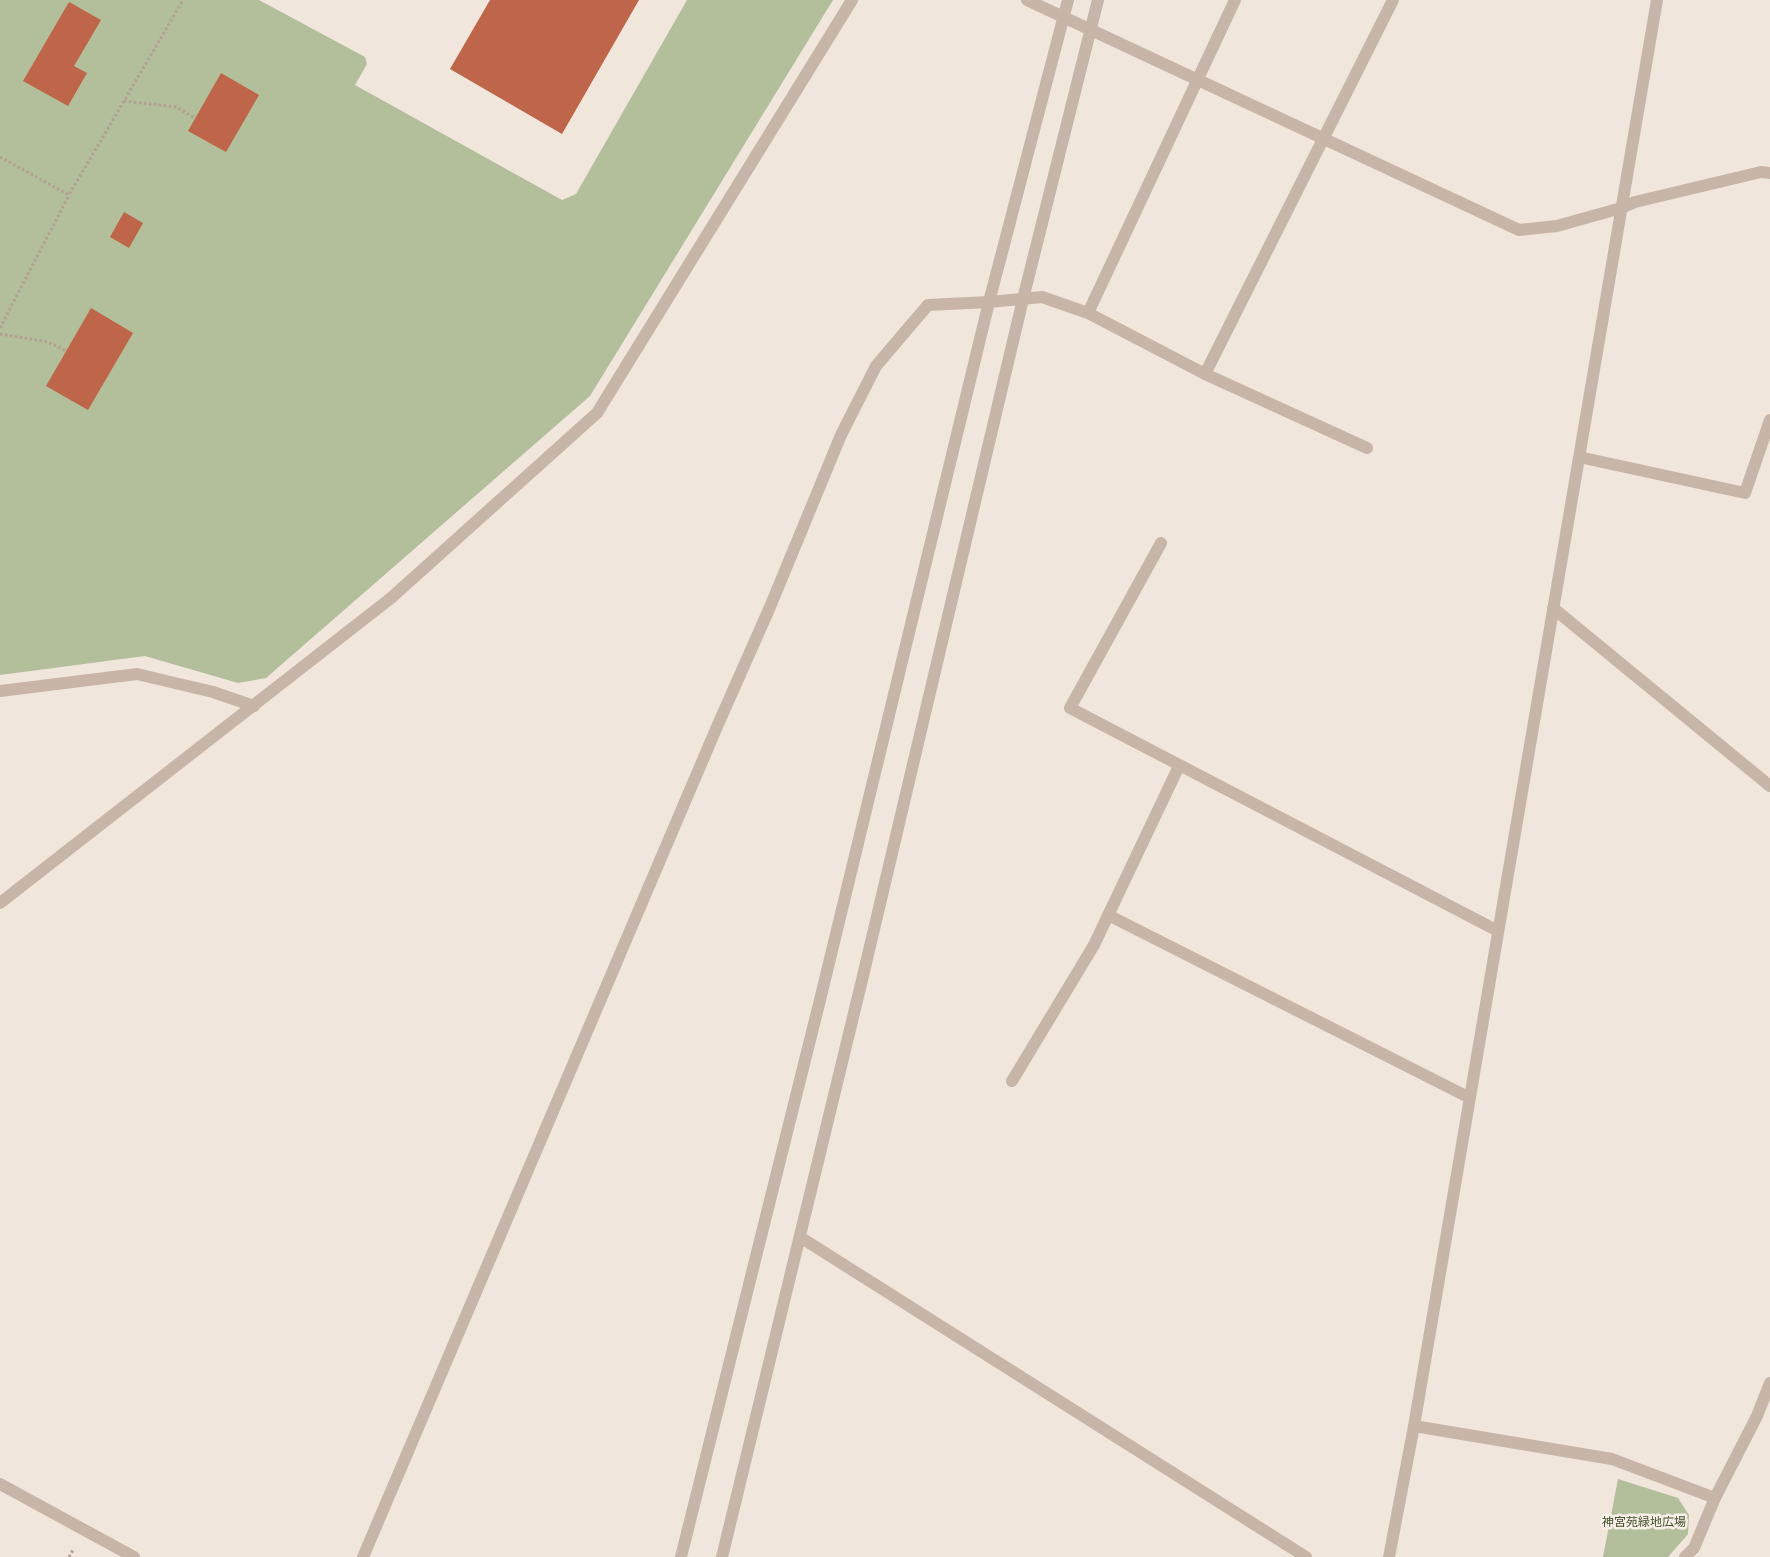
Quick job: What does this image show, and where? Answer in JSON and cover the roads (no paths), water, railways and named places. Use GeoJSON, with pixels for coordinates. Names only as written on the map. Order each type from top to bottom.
{"type":"FeatureCollection","features":[{"type":"Feature","properties":{"kind":"street"},"geometry":{"type":"LineString","coordinates":[[0,903],[391,598],[597,413],[852,0]]}},
{"type":"Feature","properties":{"kind":"street"},"geometry":{"type":"LineString","coordinates":[[1027,0],[1519,230],[1557,226],[1621,208],[1635,202],[1751,174],[1770,173]]}},
{"type":"Feature","properties":{"kind":"street"},"geometry":{"type":"LineString","coordinates":[[682,1557],[821,996],[989,302],[1068,0]]}},
{"type":"Feature","properties":{"kind":"street"},"geometry":{"type":"LineString","coordinates":[[722,1557],[1023,299],[1098,0]]}},
{"type":"Feature","properties":{"kind":"street"},"geometry":{"type":"LineString","coordinates":[[1088,313],[1235,0]]}},
{"type":"Feature","properties":{"kind":"street"},"geometry":{"type":"LineString","coordinates":[[1205,374],[1392,0]]}},
{"type":"Feature","properties":{"kind":"street"},"geometry":{"type":"LineString","coordinates":[[1389,1557],[1414,1426],[1657,0]]}},
{"type":"Feature","properties":{"kind":"street"},"geometry":{"type":"LineString","coordinates":[[363,1557],[712,738],[770,608],[830,460],[876,366],[928,304],[989,302],[1042,297],[1088,313],[1205,374],[1367,448]]}},
{"type":"Feature","properties":{"kind":"street"},"geometry":{"type":"LineString","coordinates":[[1579,457],[1745,493],[1770,420]]}},
{"type":"Feature","properties":{"kind":"street"},"geometry":{"type":"LineString","coordinates":[[1161,543],[1070,708],[1498,931]]}},
{"type":"Feature","properties":{"kind":"street"},"geometry":{"type":"LineString","coordinates":[[1553,608],[1770,786]]}},
{"type":"Feature","properties":{"kind":"street"},"geometry":{"type":"LineString","coordinates":[[0,692],[138,674],[213,692],[254,706]]}},
{"type":"Feature","properties":{"kind":"street"},"geometry":{"type":"LineString","coordinates":[[1012,1081],[1094,945],[1179,766]]}},
{"type":"Feature","properties":{"kind":"street"},"geometry":{"type":"LineString","coordinates":[[1108,915],[1470,1098]]}},
{"type":"Feature","properties":{"kind":"street"},"geometry":{"type":"LineString","coordinates":[[800,1237],[1306,1557]]}},
{"type":"Feature","properties":{"kind":"street"},"geometry":{"type":"LineString","coordinates":[[1685,1557],[1694,1548],[1715,1498],[1757,1416],[1770,1383]]}},
{"type":"Feature","properties":{"kind":"street"},"geometry":{"type":"LineString","coordinates":[[1414,1426],[1612,1459],[1715,1498]]}},
{"type":"Feature","properties":{"kind":"street"},"geometry":{"type":"LineString","coordinates":[[0,1484],[134,1557]]}},
{"type":"Feature","properties":{"kind":"park label","name":"神宮苑緑地広場"},"geometry":{"type":"Point","coordinates":[1644,1523]}}]}
